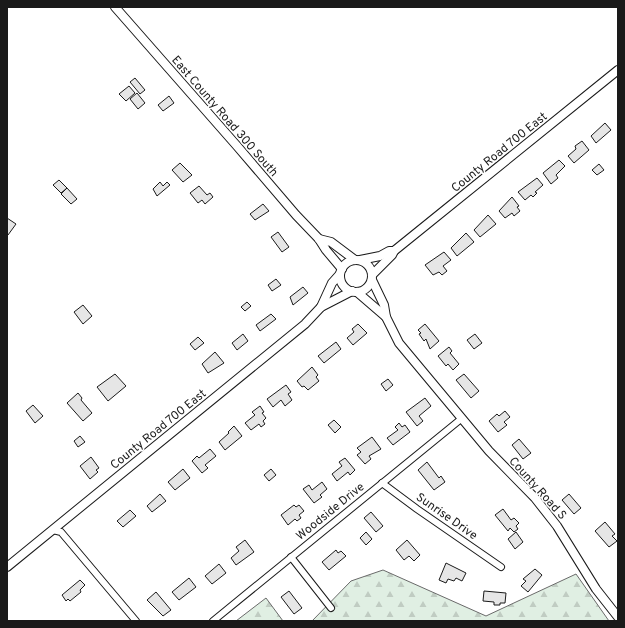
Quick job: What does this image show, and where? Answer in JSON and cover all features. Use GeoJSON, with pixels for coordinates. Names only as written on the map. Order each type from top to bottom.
{"type":"FeatureCollection","features":[{"type":"Feature","properties":{"kind":"main road","name":"East County Road 300 South"},"geometry":{"type":"LineString","coordinates":[[114,7],[296,215],[319,239],[341,271]]}},
{"type":"Feature","properties":{"kind":"main road","name":"County Road 700 East"},"geometry":{"type":"LineString","coordinates":[[358,260],[380,256],[394,251],[618,70]]}},
{"type":"Feature","properties":{"kind":"main road","name":"East County Road 300 South"},"geometry":{"type":"LineString","coordinates":[[319,239],[331,242],[358,260]]}},
{"type":"Feature","properties":{"kind":"main road","name":"County Road 700 East"},"geometry":{"type":"LineString","coordinates":[[372,278],[392,256],[394,251]]}},
{"type":"Feature","properties":{"kind":"main road"},"geometry":{"type":"LineString","coordinates":[[386,317],[343,285],[341,271],[349,261],[358,260],[369,266],[372,278],[384,305],[386,317],[399,343],[461,419]]}},
{"type":"Feature","properties":{"kind":"main road","name":"County Road 700 East"},"geometry":{"type":"LineString","coordinates":[[7,567],[305,324],[321,307],[332,283],[341,271]]}},
{"type":"Feature","properties":{"kind":"main road"},"geometry":{"type":"LineString","coordinates":[[354,292],[366,289],[372,278]]}},
{"type":"Feature","properties":{"kind":"main road","name":"County Road 700 East"},"geometry":{"type":"LineString","coordinates":[[321,307],[354,292]]}},
{"type":"Feature","properties":{"kind":"main road","name":"County Road S"},"geometry":{"type":"LineString","coordinates":[[461,419],[504,468],[535,498],[557,526],[596,589],[618,617]]}},
{"type":"Feature","properties":{"kind":"street","name":"Woodside Drive"},"geometry":{"type":"LineString","coordinates":[[213,621],[461,419]]}},
{"type":"Feature","properties":{"kind":"street","name":"Sunrise Drive"},"geometry":{"type":"LineString","coordinates":[[382,483],[417,510],[500,567]]}},
{"type":"Feature","properties":{"kind":"street"},"geometry":{"type":"LineString","coordinates":[[52,530],[60,532],[134,620]]}},
{"type":"Feature","properties":{"kind":"street"},"geometry":{"type":"LineString","coordinates":[[291,557],[331,608]]}},
{"type":"Feature","properties":{"kind":"green space"},"geometry":{"type":"Polygon","coordinates":[[[383,570],[486,616],[576,574],[609,621],[312,621],[351,581],[383,570]]]}},
{"type":"Feature","properties":{"kind":"green space"},"geometry":{"type":"Polygon","coordinates":[[[266,598],[283,621],[236,621],[266,598]]]}},
{"type":"Feature","properties":{"kind":"building"},"geometry":{"type":"Polygon","coordinates":[[[135,78],[145,90],[140,94],[130,82],[135,78]]]}},
{"type":"Feature","properties":{"kind":"building"},"geometry":{"type":"Polygon","coordinates":[[[129,86],[135,93],[126,101],[119,94],[129,86]]]}},
{"type":"Feature","properties":{"kind":"building"},"geometry":{"type":"Polygon","coordinates":[[[137,93],[145,103],[138,109],[130,99],[137,93]]]}},
{"type":"Feature","properties":{"kind":"building"},"geometry":{"type":"Polygon","coordinates":[[[169,96],[174,103],[163,111],[158,105],[169,96]]]}},
{"type":"Feature","properties":{"kind":"building"},"geometry":{"type":"Polygon","coordinates":[[[605,123],[611,130],[596,143],[591,136],[605,123]]]}},
{"type":"Feature","properties":{"kind":"building"},"geometry":{"type":"Polygon","coordinates":[[[582,141],[589,150],[574,163],[568,156],[576,149],[575,146],[582,141]]]}},
{"type":"Feature","properties":{"kind":"building"},"geometry":{"type":"Polygon","coordinates":[[[559,160],[565,166],[556,175],[558,178],[551,184],[543,173],[559,160]]]}},
{"type":"Feature","properties":{"kind":"building"},"geometry":{"type":"Polygon","coordinates":[[[180,163],[192,175],[183,182],[172,170],[180,163]]]}},
{"type":"Feature","properties":{"kind":"building"},"geometry":{"type":"Polygon","coordinates":[[[599,164],[604,170],[597,175],[592,170],[599,164]]]}},
{"type":"Feature","properties":{"kind":"building"},"geometry":{"type":"Polygon","coordinates":[[[537,178],[543,185],[535,192],[537,193],[533,197],[531,195],[525,200],[518,192],[537,178]]]}},
{"type":"Feature","properties":{"kind":"building"},"geometry":{"type":"Polygon","coordinates":[[[59,180],[67,188],[61,193],[53,185],[59,180]]]}},
{"type":"Feature","properties":{"kind":"building"},"geometry":{"type":"Polygon","coordinates":[[[160,182],[163,186],[167,182],[170,185],[157,196],[153,189],[160,182]]]}},
{"type":"Feature","properties":{"kind":"building"},"geometry":{"type":"Polygon","coordinates":[[[199,186],[207,195],[210,193],[213,197],[205,204],[202,200],[198,203],[190,193],[199,186]]]}},
{"type":"Feature","properties":{"kind":"building"},"geometry":{"type":"Polygon","coordinates":[[[67,188],[77,199],[71,204],[61,194],[67,188]]]}},
{"type":"Feature","properties":{"kind":"building"},"geometry":{"type":"Polygon","coordinates":[[[512,197],[519,206],[517,207],[520,211],[514,216],[512,213],[505,218],[499,211],[512,197]]]}},
{"type":"Feature","properties":{"kind":"building"},"geometry":{"type":"Polygon","coordinates":[[[263,204],[269,211],[255,220],[250,214],[263,204]]]}},
{"type":"Feature","properties":{"kind":"building"},"geometry":{"type":"Polygon","coordinates":[[[488,215],[496,224],[480,237],[474,230],[488,215]]]}},
{"type":"Feature","properties":{"kind":"building"},"geometry":{"type":"Polygon","coordinates":[[[7,218],[16,224],[8,235],[7,235],[7,218]]]}},
{"type":"Feature","properties":{"kind":"building"},"geometry":{"type":"Polygon","coordinates":[[[278,232],[289,247],[282,252],[271,237],[278,232]]]}},
{"type":"Feature","properties":{"kind":"building"},"geometry":{"type":"Polygon","coordinates":[[[466,233],[474,242],[457,256],[451,248],[466,233]]]}},
{"type":"Feature","properties":{"kind":"building"},"geometry":{"type":"Polygon","coordinates":[[[444,252],[451,260],[443,266],[447,271],[442,275],[439,272],[433,275],[425,265],[444,252]]]}},
{"type":"Feature","properties":{"kind":"building"},"geometry":{"type":"Polygon","coordinates":[[[276,279],[281,285],[272,291],[268,285],[276,279]]]}},
{"type":"Feature","properties":{"kind":"building"},"geometry":{"type":"Polygon","coordinates":[[[303,287],[308,293],[293,305],[290,297],[303,287]]]}},
{"type":"Feature","properties":{"kind":"building"},"geometry":{"type":"Polygon","coordinates":[[[247,302],[251,306],[245,311],[241,307],[247,302]]]}},
{"type":"Feature","properties":{"kind":"building"},"geometry":{"type":"Polygon","coordinates":[[[83,305],[92,316],[83,324],[74,312],[83,305]]]}},
{"type":"Feature","properties":{"kind":"building"},"geometry":{"type":"Polygon","coordinates":[[[271,314],[276,319],[260,331],[256,325],[271,314]]]}},
{"type":"Feature","properties":{"kind":"building"},"geometry":{"type":"Polygon","coordinates":[[[358,324],[367,333],[353,345],[347,338],[354,332],[352,329],[358,324]]]}},
{"type":"Feature","properties":{"kind":"building"},"geometry":{"type":"Polygon","coordinates":[[[425,324],[439,341],[430,349],[426,339],[424,341],[418,330],[425,324]]]}},
{"type":"Feature","properties":{"kind":"building"},"geometry":{"type":"Polygon","coordinates":[[[243,334],[248,341],[237,350],[232,343],[243,334]]]}},
{"type":"Feature","properties":{"kind":"building"},"geometry":{"type":"Polygon","coordinates":[[[475,334],[482,343],[474,349],[467,340],[475,334]]]}},
{"type":"Feature","properties":{"kind":"building"},"geometry":{"type":"Polygon","coordinates":[[[198,337],[204,343],[195,350],[190,344],[198,337]]]}},
{"type":"Feature","properties":{"kind":"building"},"geometry":{"type":"Polygon","coordinates":[[[336,342],[341,349],[324,363],[318,356],[336,342]]]}},
{"type":"Feature","properties":{"kind":"building"},"geometry":{"type":"Polygon","coordinates":[[[449,347],[452,351],[450,353],[459,364],[453,370],[448,364],[446,366],[438,356],[449,347]]]}},
{"type":"Feature","properties":{"kind":"building"},"geometry":{"type":"Polygon","coordinates":[[[215,352],[224,363],[208,373],[202,364],[215,352]]]}},
{"type":"Feature","properties":{"kind":"building"},"geometry":{"type":"Polygon","coordinates":[[[312,367],[318,375],[316,377],[319,381],[308,390],[304,386],[302,387],[297,381],[312,367]]]}},
{"type":"Feature","properties":{"kind":"building"},"geometry":{"type":"Polygon","coordinates":[[[115,374],[126,386],[108,401],[97,387],[115,374]]]}},
{"type":"Feature","properties":{"kind":"building"},"geometry":{"type":"Polygon","coordinates":[[[464,374],[479,391],[471,398],[456,380],[464,374]]]}},
{"type":"Feature","properties":{"kind":"building"},"geometry":{"type":"Polygon","coordinates":[[[388,379],[393,385],[386,391],[381,384],[388,379]]]}},
{"type":"Feature","properties":{"kind":"building"},"geometry":{"type":"Polygon","coordinates":[[[286,385],[291,392],[288,394],[292,400],[285,406],[281,400],[273,407],[267,399],[286,385]]]}},
{"type":"Feature","properties":{"kind":"building"},"geometry":{"type":"Polygon","coordinates":[[[78,393],[82,398],[81,400],[92,413],[83,421],[67,403],[78,393]]]}},
{"type":"Feature","properties":{"kind":"building"},"geometry":{"type":"Polygon","coordinates":[[[425,398],[431,406],[419,416],[423,421],[417,426],[406,412],[425,398]]]}},
{"type":"Feature","properties":{"kind":"building"},"geometry":{"type":"Polygon","coordinates":[[[33,405],[43,416],[35,423],[26,411],[33,405]]]}},
{"type":"Feature","properties":{"kind":"building"},"geometry":{"type":"Polygon","coordinates":[[[260,406],[264,412],[262,413],[266,418],[263,421],[265,424],[261,427],[259,424],[251,430],[245,423],[255,415],[252,412],[260,406]]]}},
{"type":"Feature","properties":{"kind":"building"},"geometry":{"type":"Polygon","coordinates":[[[505,411],[510,417],[504,422],[507,425],[498,432],[489,421],[497,414],[499,416],[505,411]]]}},
{"type":"Feature","properties":{"kind":"building"},"geometry":{"type":"Polygon","coordinates":[[[334,420],[341,427],[335,433],[328,425],[334,420]]]}},
{"type":"Feature","properties":{"kind":"building"},"geometry":{"type":"Polygon","coordinates":[[[399,423],[402,427],[405,425],[410,432],[393,445],[387,438],[398,430],[395,427],[399,423]]]}},
{"type":"Feature","properties":{"kind":"building"},"geometry":{"type":"Polygon","coordinates":[[[234,426],[242,436],[225,450],[219,442],[234,426]]]}},
{"type":"Feature","properties":{"kind":"building"},"geometry":{"type":"Polygon","coordinates":[[[80,436],[85,442],[78,447],[74,441],[80,436]]]}},
{"type":"Feature","properties":{"kind":"building"},"geometry":{"type":"Polygon","coordinates":[[[372,437],[381,449],[369,456],[371,459],[365,464],[357,455],[361,452],[357,448],[372,437]]]}},
{"type":"Feature","properties":{"kind":"building"},"geometry":{"type":"Polygon","coordinates":[[[519,439],[531,453],[523,459],[512,445],[519,439]]]}},
{"type":"Feature","properties":{"kind":"building"},"geometry":{"type":"Polygon","coordinates":[[[210,449],[216,456],[205,465],[208,468],[202,473],[192,461],[197,456],[199,458],[210,449]]]}},
{"type":"Feature","properties":{"kind":"building"},"geometry":{"type":"Polygon","coordinates":[[[91,457],[99,468],[96,470],[98,472],[90,479],[80,466],[91,457]]]}},
{"type":"Feature","properties":{"kind":"building"},"geometry":{"type":"Polygon","coordinates":[[[345,458],[355,470],[350,475],[348,472],[337,481],[332,474],[342,466],[339,462],[345,458]]]}},
{"type":"Feature","properties":{"kind":"building"},"geometry":{"type":"Polygon","coordinates":[[[427,462],[439,478],[441,476],[445,482],[434,490],[418,470],[427,462]]]}},
{"type":"Feature","properties":{"kind":"building"},"geometry":{"type":"Polygon","coordinates":[[[183,469],[190,478],[175,490],[168,482],[183,469]]]}},
{"type":"Feature","properties":{"kind":"building"},"geometry":{"type":"Polygon","coordinates":[[[271,469],[276,475],[269,481],[264,475],[271,469]]]}},
{"type":"Feature","properties":{"kind":"building"},"geometry":{"type":"Polygon","coordinates":[[[322,482],[327,489],[320,495],[322,497],[314,503],[303,489],[309,485],[312,490],[322,482]]]}},
{"type":"Feature","properties":{"kind":"building"},"geometry":{"type":"Polygon","coordinates":[[[160,494],[166,501],[152,512],[147,506],[160,494]]]}},
{"type":"Feature","properties":{"kind":"building"},"geometry":{"type":"Polygon","coordinates":[[[569,494],[581,508],[574,514],[562,500],[569,494]]]}},
{"type":"Feature","properties":{"kind":"building"},"geometry":{"type":"Polygon","coordinates":[[[294,505],[296,507],[299,505],[304,511],[299,515],[301,518],[297,521],[295,519],[288,525],[281,515],[294,505]]]}},
{"type":"Feature","properties":{"kind":"building"},"geometry":{"type":"Polygon","coordinates":[[[503,509],[511,520],[514,518],[519,523],[516,526],[518,529],[514,532],[510,528],[508,531],[495,515],[503,509]]]}},
{"type":"Feature","properties":{"kind":"building"},"geometry":{"type":"Polygon","coordinates":[[[130,510],[136,516],[123,527],[117,521],[130,510]]]}},
{"type":"Feature","properties":{"kind":"building"},"geometry":{"type":"Polygon","coordinates":[[[371,512],[383,526],[376,532],[364,518],[371,512]]]}},
{"type":"Feature","properties":{"kind":"building"},"geometry":{"type":"Polygon","coordinates":[[[605,522],[615,534],[612,536],[617,541],[609,547],[595,531],[605,522]]]}},
{"type":"Feature","properties":{"kind":"building"},"geometry":{"type":"Polygon","coordinates":[[[366,532],[372,539],[366,545],[360,538],[366,532]]]}},
{"type":"Feature","properties":{"kind":"building"},"geometry":{"type":"Polygon","coordinates":[[[516,532],[523,542],[515,549],[508,539],[516,532]]]}},
{"type":"Feature","properties":{"kind":"building"},"geometry":{"type":"Polygon","coordinates":[[[245,540],[254,552],[236,565],[231,558],[239,551],[236,547],[245,540]]]}},
{"type":"Feature","properties":{"kind":"building"},"geometry":{"type":"Polygon","coordinates":[[[407,540],[420,555],[414,561],[409,556],[404,560],[396,550],[407,540]]]}},
{"type":"Feature","properties":{"kind":"building"},"geometry":{"type":"Polygon","coordinates":[[[336,550],[338,553],[341,551],[346,556],[329,570],[322,562],[336,550]]]}},
{"type":"Feature","properties":{"kind":"building"},"geometry":{"type":"Polygon","coordinates":[[[446,563],[466,573],[462,581],[456,578],[454,581],[448,579],[446,583],[439,580],[446,563]]]}},
{"type":"Feature","properties":{"kind":"building"},"geometry":{"type":"Polygon","coordinates":[[[219,564],[226,573],[212,584],[205,576],[219,564]]]}},
{"type":"Feature","properties":{"kind":"building"},"geometry":{"type":"Polygon","coordinates":[[[535,569],[542,575],[528,592],[521,586],[526,581],[523,579],[535,569]]]}},
{"type":"Feature","properties":{"kind":"building"},"geometry":{"type":"Polygon","coordinates":[[[189,578],[196,587],[179,600],[172,592],[189,578]]]}},
{"type":"Feature","properties":{"kind":"building"},"geometry":{"type":"Polygon","coordinates":[[[80,580],[85,585],[80,590],[81,592],[70,601],[68,599],[66,601],[62,595],[80,580]]]}},
{"type":"Feature","properties":{"kind":"building"},"geometry":{"type":"Polygon","coordinates":[[[289,591],[302,608],[294,614],[281,597],[289,591]]]}},
{"type":"Feature","properties":{"kind":"building"},"geometry":{"type":"Polygon","coordinates":[[[484,591],[506,593],[505,603],[494,605],[494,602],[483,601],[484,591]]]}},
{"type":"Feature","properties":{"kind":"building"},"geometry":{"type":"Polygon","coordinates":[[[156,592],[171,610],[163,616],[147,600],[156,592]]]}}]}
